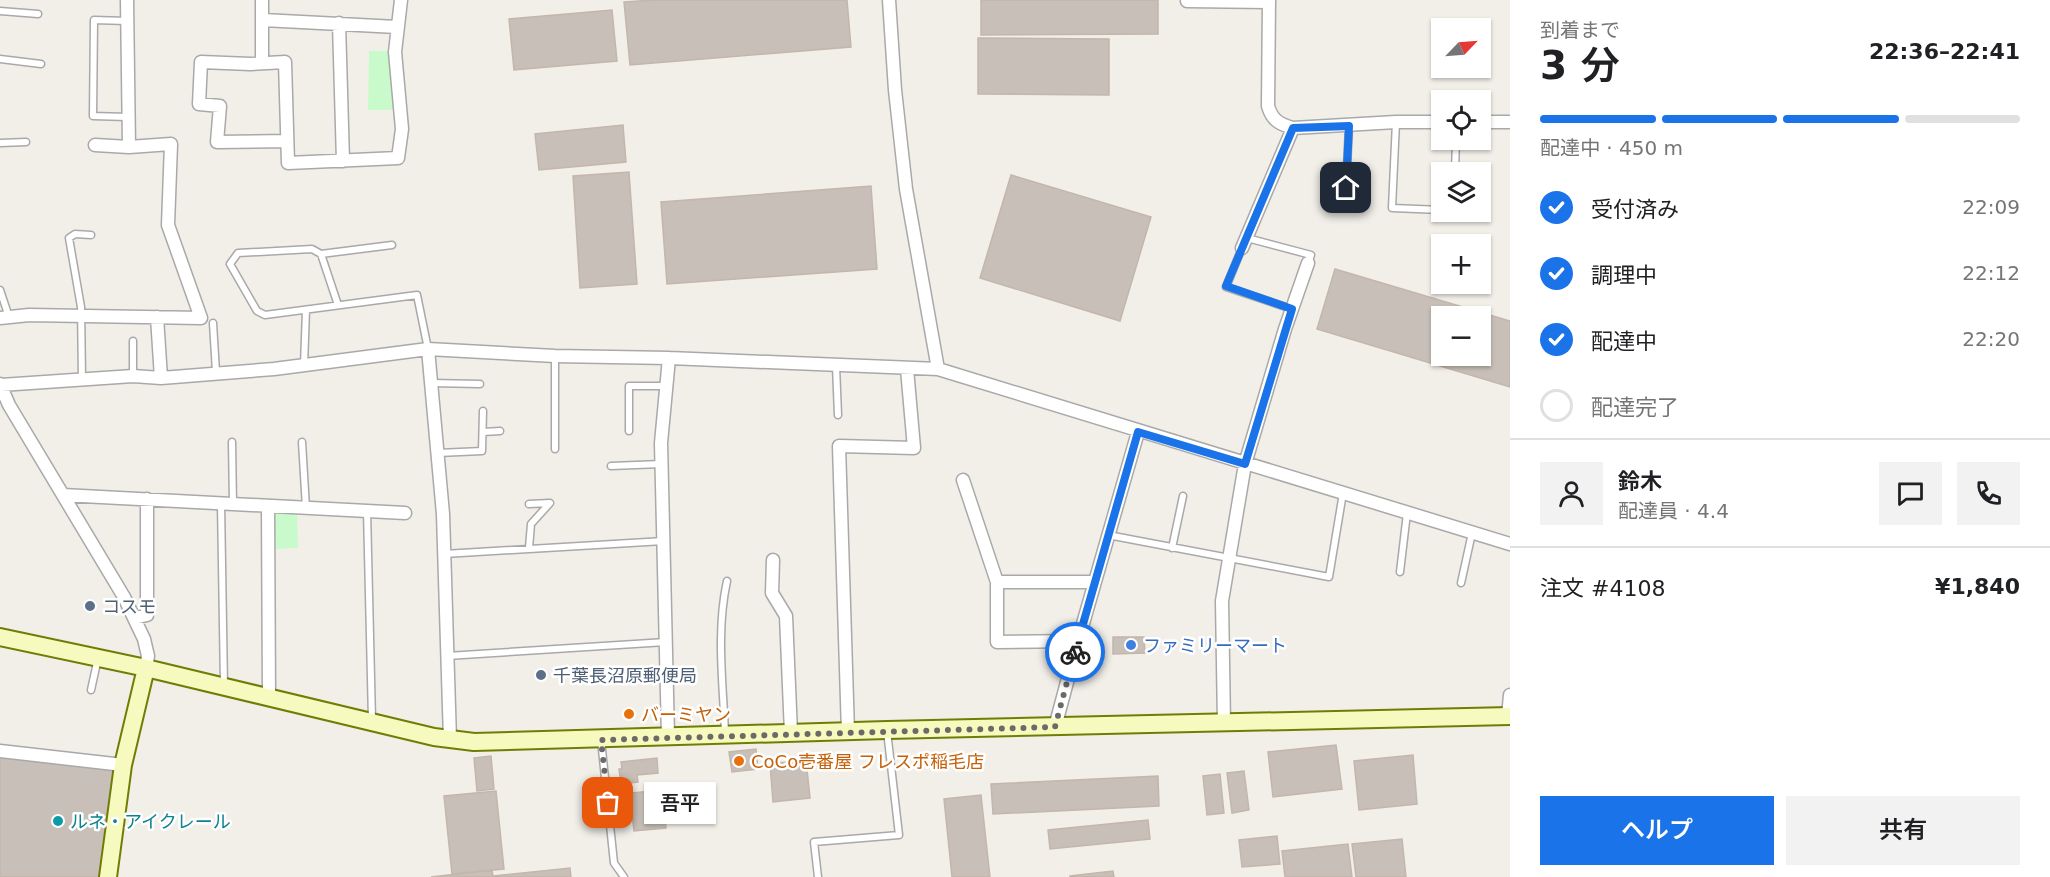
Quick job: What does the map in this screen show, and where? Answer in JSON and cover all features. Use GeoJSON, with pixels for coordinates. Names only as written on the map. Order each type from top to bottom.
{"type":"FeatureCollection","features":[{"type":"Feature","properties":{"kind":"street"},"geometry":{"type":"LineString","coordinates":[[127,0],[129,147]]}},
{"type":"Feature","properties":{"kind":"street"},"geometry":{"type":"LineString","coordinates":[[262,0],[262,63]]}},
{"type":"Feature","properties":{"kind":"street"},"geometry":{"type":"LineString","coordinates":[[286,141],[217,142],[220,106],[199,104],[201,62],[285,62],[288,163],[398,158],[402,129],[395,52],[400,0]]}},
{"type":"Feature","properties":{"kind":"street"},"geometry":{"type":"LineString","coordinates":[[889,0],[895,90],[906,189],[938,369]]}},
{"type":"Feature","properties":{"kind":"street"},"geometry":{"type":"LineString","coordinates":[[1186,0],[1269,1],[1268,106],[1270,116],[1280,124],[1293,128],[1431,122]]}},
{"type":"Feature","properties":{"kind":"street"},"geometry":{"type":"LineString","coordinates":[[263,20],[397,27]]}},
{"type":"Feature","properties":{"kind":"street"},"geometry":{"type":"LineString","coordinates":[[339,23],[344,160]]}},
{"type":"Feature","properties":{"kind":"street"},"geometry":{"type":"LineString","coordinates":[[1491,122],[1510,122]]}},
{"type":"Feature","properties":{"kind":"street"},"geometry":{"type":"LineString","coordinates":[[1244,243],[1293,128]]}},
{"type":"Feature","properties":{"kind":"street"},"geometry":{"type":"LineString","coordinates":[[4,317],[201,318],[168,225],[171,144],[129,147],[95,145]]}},
{"type":"Feature","properties":{"kind":"street"},"geometry":{"type":"LineString","coordinates":[[1224,724],[1222,601],[1245,464],[1308,263]]}},
{"type":"Feature","properties":{"kind":"street"},"geometry":{"type":"LineString","coordinates":[[157,317],[161,378]]}},
{"type":"Feature","properties":{"kind":"street"},"geometry":{"type":"LineString","coordinates":[[428,349],[443,514],[450,740]]}},
{"type":"Feature","properties":{"kind":"street"},"geometry":{"type":"LineString","coordinates":[[108,877],[123,765],[148,656],[144,639],[124,597],[9,405],[0,384],[134,376],[161,378],[304,365],[428,349],[555,356],[669,358],[938,369],[1510,544]]}},
{"type":"Feature","properties":{"kind":"street"},"geometry":{"type":"LineString","coordinates":[[668,736],[661,439],[669,358]]}},
{"type":"Feature","properties":{"kind":"street"},"geometry":{"type":"LineString","coordinates":[[848,732],[839,446],[914,448],[907,369]]}},
{"type":"Feature","properties":{"kind":"street"},"geometry":{"type":"LineString","coordinates":[[1055,727],[1138,432]]}},
{"type":"Feature","properties":{"kind":"street"},"geometry":{"type":"LineString","coordinates":[[963,480],[997,582],[998,642],[1078,640]]}},
{"type":"Feature","properties":{"kind":"street"},"geometry":{"type":"LineString","coordinates":[[63,495],[405,513]]}},
{"type":"Feature","properties":{"kind":"street"},"geometry":{"type":"LineString","coordinates":[[134,618],[147,615],[147,500]]}},
{"type":"Feature","properties":{"kind":"street"},"geometry":{"type":"LineString","coordinates":[[268,506],[269,697]]}},
{"type":"Feature","properties":{"kind":"street"},"geometry":{"type":"LineString","coordinates":[[773,560],[772,593],[786,616],[791,733]]}},
{"type":"Feature","properties":{"kind":"street"},"geometry":{"type":"LineString","coordinates":[[997,582],[1095,582]]}},
{"type":"Feature","properties":{"kind":"street"},"geometry":{"type":"LineString","coordinates":[[0,637],[98,657],[450,740],[474,742],[1509,716],[1510,695]]}},
{"type":"Feature","properties":{"kind":"street"},"geometry":{"type":"LineString","coordinates":[[0,751],[123,765]]}},
{"type":"Feature","properties":{"kind":"lane"},"geometry":{"type":"LineString","coordinates":[[0,11],[38,14]]}},
{"type":"Feature","properties":{"kind":"lane"},"geometry":{"type":"LineString","coordinates":[[127,21],[94,20],[93,116],[128,117]]}},
{"type":"Feature","properties":{"kind":"lane"},"geometry":{"type":"LineString","coordinates":[[0,59],[41,64]]}},
{"type":"Feature","properties":{"kind":"lane"},"geometry":{"type":"LineString","coordinates":[[1396,122],[1392,208],[1431,210]]}},
{"type":"Feature","properties":{"kind":"lane"},"geometry":{"type":"LineString","coordinates":[[1346,188],[1349,126]]}},
{"type":"Feature","properties":{"kind":"lane"},"geometry":{"type":"LineString","coordinates":[[0,143],[26,142]]}},
{"type":"Feature","properties":{"kind":"lane"},"geometry":{"type":"LineString","coordinates":[[82,379],[81,307],[69,238],[75,234],[91,235]]}},
{"type":"Feature","properties":{"kind":"lane"},"geometry":{"type":"LineString","coordinates":[[1292,309],[1226,286],[1244,243],[1311,255],[1308,263]]}},
{"type":"Feature","properties":{"kind":"lane"},"geometry":{"type":"LineString","coordinates":[[392,245],[321,254],[312,249],[238,253],[230,264],[257,312],[265,315],[417,294],[428,349]]}},
{"type":"Feature","properties":{"kind":"lane"},"geometry":{"type":"LineString","coordinates":[[321,254],[338,305]]}},
{"type":"Feature","properties":{"kind":"lane"},"geometry":{"type":"LineString","coordinates":[[0,290],[4,317]]}},
{"type":"Feature","properties":{"kind":"lane"},"geometry":{"type":"LineString","coordinates":[[304,365],[306,310]]}},
{"type":"Feature","properties":{"kind":"lane"},"geometry":{"type":"LineString","coordinates":[[213,323],[216,372]]}},
{"type":"Feature","properties":{"kind":"lane"},"geometry":{"type":"LineString","coordinates":[[133,341],[134,376]]}},
{"type":"Feature","properties":{"kind":"lane"},"geometry":{"type":"LineString","coordinates":[[555,356],[555,449]]}},
{"type":"Feature","properties":{"kind":"lane"},"geometry":{"type":"LineString","coordinates":[[836,366],[838,415]]}},
{"type":"Feature","properties":{"kind":"lane"},"geometry":{"type":"LineString","coordinates":[[431,383],[480,384]]}},
{"type":"Feature","properties":{"kind":"lane"},"geometry":{"type":"LineString","coordinates":[[629,431],[629,386],[666,386]]}},
{"type":"Feature","properties":{"kind":"lane"},"geometry":{"type":"LineString","coordinates":[[437,453],[482,451],[483,411]]}},
{"type":"Feature","properties":{"kind":"lane"},"geometry":{"type":"LineString","coordinates":[[483,432],[500,431]]}},
{"type":"Feature","properties":{"kind":"lane"},"geometry":{"type":"LineString","coordinates":[[224,687],[227,504],[232,442]]}},
{"type":"Feature","properties":{"kind":"lane"},"geometry":{"type":"LineString","coordinates":[[302,442],[306,508]]}},
{"type":"Feature","properties":{"kind":"lane"},"geometry":{"type":"LineString","coordinates":[[611,466],[662,464]]}},
{"type":"Feature","properties":{"kind":"lane"},"geometry":{"type":"LineString","coordinates":[[1108,536],[1329,577],[1343,492]]}},
{"type":"Feature","properties":{"kind":"lane"},"geometry":{"type":"LineString","coordinates":[[1172,548],[1183,496]]}},
{"type":"Feature","properties":{"kind":"lane"},"geometry":{"type":"LineString","coordinates":[[529,504],[550,503],[531,524],[529,548]]}},
{"type":"Feature","properties":{"kind":"lane"},"geometry":{"type":"LineString","coordinates":[[367,511],[372,721]]}},
{"type":"Feature","properties":{"kind":"lane"},"geometry":{"type":"LineString","coordinates":[[1400,572],[1407,512]]}},
{"type":"Feature","properties":{"kind":"lane"},"geometry":{"type":"LineString","coordinates":[[1461,583],[1472,532]]}},
{"type":"Feature","properties":{"kind":"lane"},"geometry":{"type":"LineString","coordinates":[[443,554],[664,541]]}},
{"type":"Feature","properties":{"kind":"lane"},"geometry":{"type":"LineString","coordinates":[[725,735],[720,625],[727,581]]}},
{"type":"Feature","properties":{"kind":"lane"},"geometry":{"type":"LineString","coordinates":[[447,656],[666,642]]}},
{"type":"Feature","properties":{"kind":"lane"},"geometry":{"type":"LineString","coordinates":[[91,690],[98,657]]}},
{"type":"Feature","properties":{"kind":"lane"},"geometry":{"type":"LineString","coordinates":[[818,877],[814,842],[899,835],[887,730]]}},
{"type":"Feature","properties":{"kind":"lane"},"geometry":{"type":"LineString","coordinates":[[601,740],[614,863],[624,877]]}},
{"type":"Feature","properties":{"kind":"green space"},"geometry":{"type":"Polygon","coordinates":[[[369,51],[389,51],[396,110],[368,110],[369,51]]]}},
{"type":"Feature","properties":{"kind":"green space"},"geometry":{"type":"Polygon","coordinates":[[[297,512],[298,548],[273,549],[272,513],[297,512]]]}},
{"type":"Feature","properties":{"kind":"building"},"geometry":{"type":"Polygon","coordinates":[[[847,0],[851,47],[630,65],[624,2],[847,0]]]}},
{"type":"Feature","properties":{"kind":"building"},"geometry":{"type":"Polygon","coordinates":[[[981,0],[1158,0],[1158,34],[981,35],[981,0]]]}},
{"type":"Feature","properties":{"kind":"building"},"geometry":{"type":"Polygon","coordinates":[[[612,10],[617,61],[514,70],[509,19],[612,10]]]}},
{"type":"Feature","properties":{"kind":"building"},"geometry":{"type":"Polygon","coordinates":[[[978,38],[1109,39],[1109,95],[978,94],[978,38]]]}},
{"type":"Feature","properties":{"kind":"building"},"geometry":{"type":"Polygon","coordinates":[[[623,125],[626,162],[539,170],[535,134],[623,125]]]}},
{"type":"Feature","properties":{"kind":"building"},"geometry":{"type":"Polygon","coordinates":[[[629,172],[637,284],[580,288],[573,176],[629,172]]]}},
{"type":"Feature","properties":{"kind":"building"},"geometry":{"type":"Polygon","coordinates":[[[1011,175],[1151,217],[1120,321],[980,278],[1011,175]]]}},
{"type":"Feature","properties":{"kind":"building"},"geometry":{"type":"Polygon","coordinates":[[[871,186],[877,269],[667,284],[661,202],[871,186]]]}},
{"type":"Feature","properties":{"kind":"building"},"geometry":{"type":"Polygon","coordinates":[[[1335,269],[1460,306],[1431,306],[1431,363],[1317,329],[1335,269]]]}},
{"type":"Feature","properties":{"kind":"building"},"geometry":{"type":"Polygon","coordinates":[[[1491,315],[1510,321],[1510,387],[1440,366],[1491,366],[1491,315]]]}},
{"type":"Feature","properties":{"kind":"building"},"geometry":{"type":"Polygon","coordinates":[[[1113,637],[1144,637],[1145,653],[1113,654],[1113,637]]]}},
{"type":"Feature","properties":{"kind":"building"},"geometry":{"type":"Polygon","coordinates":[[[1336,745],[1342,789],[1273,797],[1268,752],[1336,745]]]}},
{"type":"Feature","properties":{"kind":"building"},"geometry":{"type":"Polygon","coordinates":[[[756,749],[758,769],[732,772],[729,752],[756,749]]]}},
{"type":"Feature","properties":{"kind":"building","name":"ルネ・アイクレール"},"geometry":{"type":"Polygon","coordinates":[[[0,751],[123,765],[108,877],[0,877],[0,751]]]}},
{"type":"Feature","properties":{"kind":"building"},"geometry":{"type":"Polygon","coordinates":[[[1413,755],[1417,804],[1359,810],[1354,761],[1413,755]]]}},
{"type":"Feature","properties":{"kind":"building"},"geometry":{"type":"Polygon","coordinates":[[[491,756],[494,789],[477,791],[474,758],[491,756]]]}},
{"type":"Feature","properties":{"kind":"building"},"geometry":{"type":"Polygon","coordinates":[[[657,758],[658,773],[637,775],[638,782],[621,784],[619,769],[622,769],[621,762],[657,758]]]}},
{"type":"Feature","properties":{"kind":"building"},"geometry":{"type":"Polygon","coordinates":[[[806,760],[810,798],[773,802],[770,764],[806,760]]]}},
{"type":"Feature","properties":{"kind":"building"},"geometry":{"type":"Polygon","coordinates":[[[1244,771],[1249,810],[1232,813],[1227,773],[1244,771]]]}},
{"type":"Feature","properties":{"kind":"building"},"geometry":{"type":"Polygon","coordinates":[[[1220,774],[1224,813],[1207,815],[1203,776],[1220,774]]]}},
{"type":"Feature","properties":{"kind":"building"},"geometry":{"type":"Polygon","coordinates":[[[1158,776],[1159,806],[993,814],[991,784],[1158,776]]]}},
{"type":"Feature","properties":{"kind":"building"},"geometry":{"type":"Polygon","coordinates":[[[662,790],[666,828],[634,831],[631,806],[623,807],[622,794],[662,790]]]}},
{"type":"Feature","properties":{"kind":"building"},"geometry":{"type":"Polygon","coordinates":[[[496,791],[504,869],[452,874],[444,796],[496,791]]]}},
{"type":"Feature","properties":{"kind":"building"},"geometry":{"type":"Polygon","coordinates":[[[981,795],[990,877],[952,877],[944,799],[981,795]]]}},
{"type":"Feature","properties":{"kind":"building"},"geometry":{"type":"Polygon","coordinates":[[[1148,820],[1150,839],[1050,849],[1048,830],[1148,820]]]}},
{"type":"Feature","properties":{"kind":"building"},"geometry":{"type":"Polygon","coordinates":[[[1277,836],[1280,864],[1242,867],[1239,840],[1277,836]]]}},
{"type":"Feature","properties":{"kind":"building"},"geometry":{"type":"Polygon","coordinates":[[[1402,839],[1406,877],[1356,877],[1352,844],[1402,839]]]}},
{"type":"Feature","properties":{"kind":"building"},"geometry":{"type":"Polygon","coordinates":[[[1348,844],[1352,877],[1285,877],[1282,851],[1348,844]]]}},
{"type":"Feature","properties":{"kind":"building"},"geometry":{"type":"Polygon","coordinates":[[[570,868],[571,877],[431,877],[492,870],[493,876],[570,868]]]}},
{"type":"Feature","properties":{"kind":"building"},"geometry":{"type":"Polygon","coordinates":[[[1113,871],[1114,877],[1070,877],[1070,876],[1113,871]]]}},
{"type":"Feature","properties":{"kind":"way so far"},"geometry":{"type":"LineString","coordinates":[[608,803],[601,740],[769,733],[1055,727],[1075,652]]}},
{"type":"Feature","properties":{"kind":"place","name":"コスモ"},"geometry":{"type":"Point","coordinates":[90,606]}},
{"type":"Feature","properties":{"kind":"place","name":"ファミリーマート"},"geometry":{"type":"Point","coordinates":[1131,645]}},
{"type":"Feature","properties":{"kind":"place","name":"千葉長沼原郵便局"},"geometry":{"type":"Point","coordinates":[541,675]}},
{"type":"Feature","properties":{"kind":"place","name":"バーミヤン"},"geometry":{"type":"Point","coordinates":[629,714]}},
{"type":"Feature","properties":{"kind":"place","name":"CoCo壱番屋 フレスポ稲毛店"},"geometry":{"type":"Point","coordinates":[739,761]}},
{"type":"Feature","properties":{"kind":"place","name":"吾平"},"geometry":{"type":"Point","coordinates":[608,803]}},
{"type":"Feature","properties":{"kind":"place","name":"ルネ・アイクレール"},"geometry":{"type":"Point","coordinates":[58,821]}},
{"type":"Feature","properties":{"kind":"route"},"geometry":{"type":"LineString","coordinates":[[1075,652],[1138,432],[1245,464],[1292,309],[1226,286],[1293,128],[1349,126],[1346,188]]}}]}
